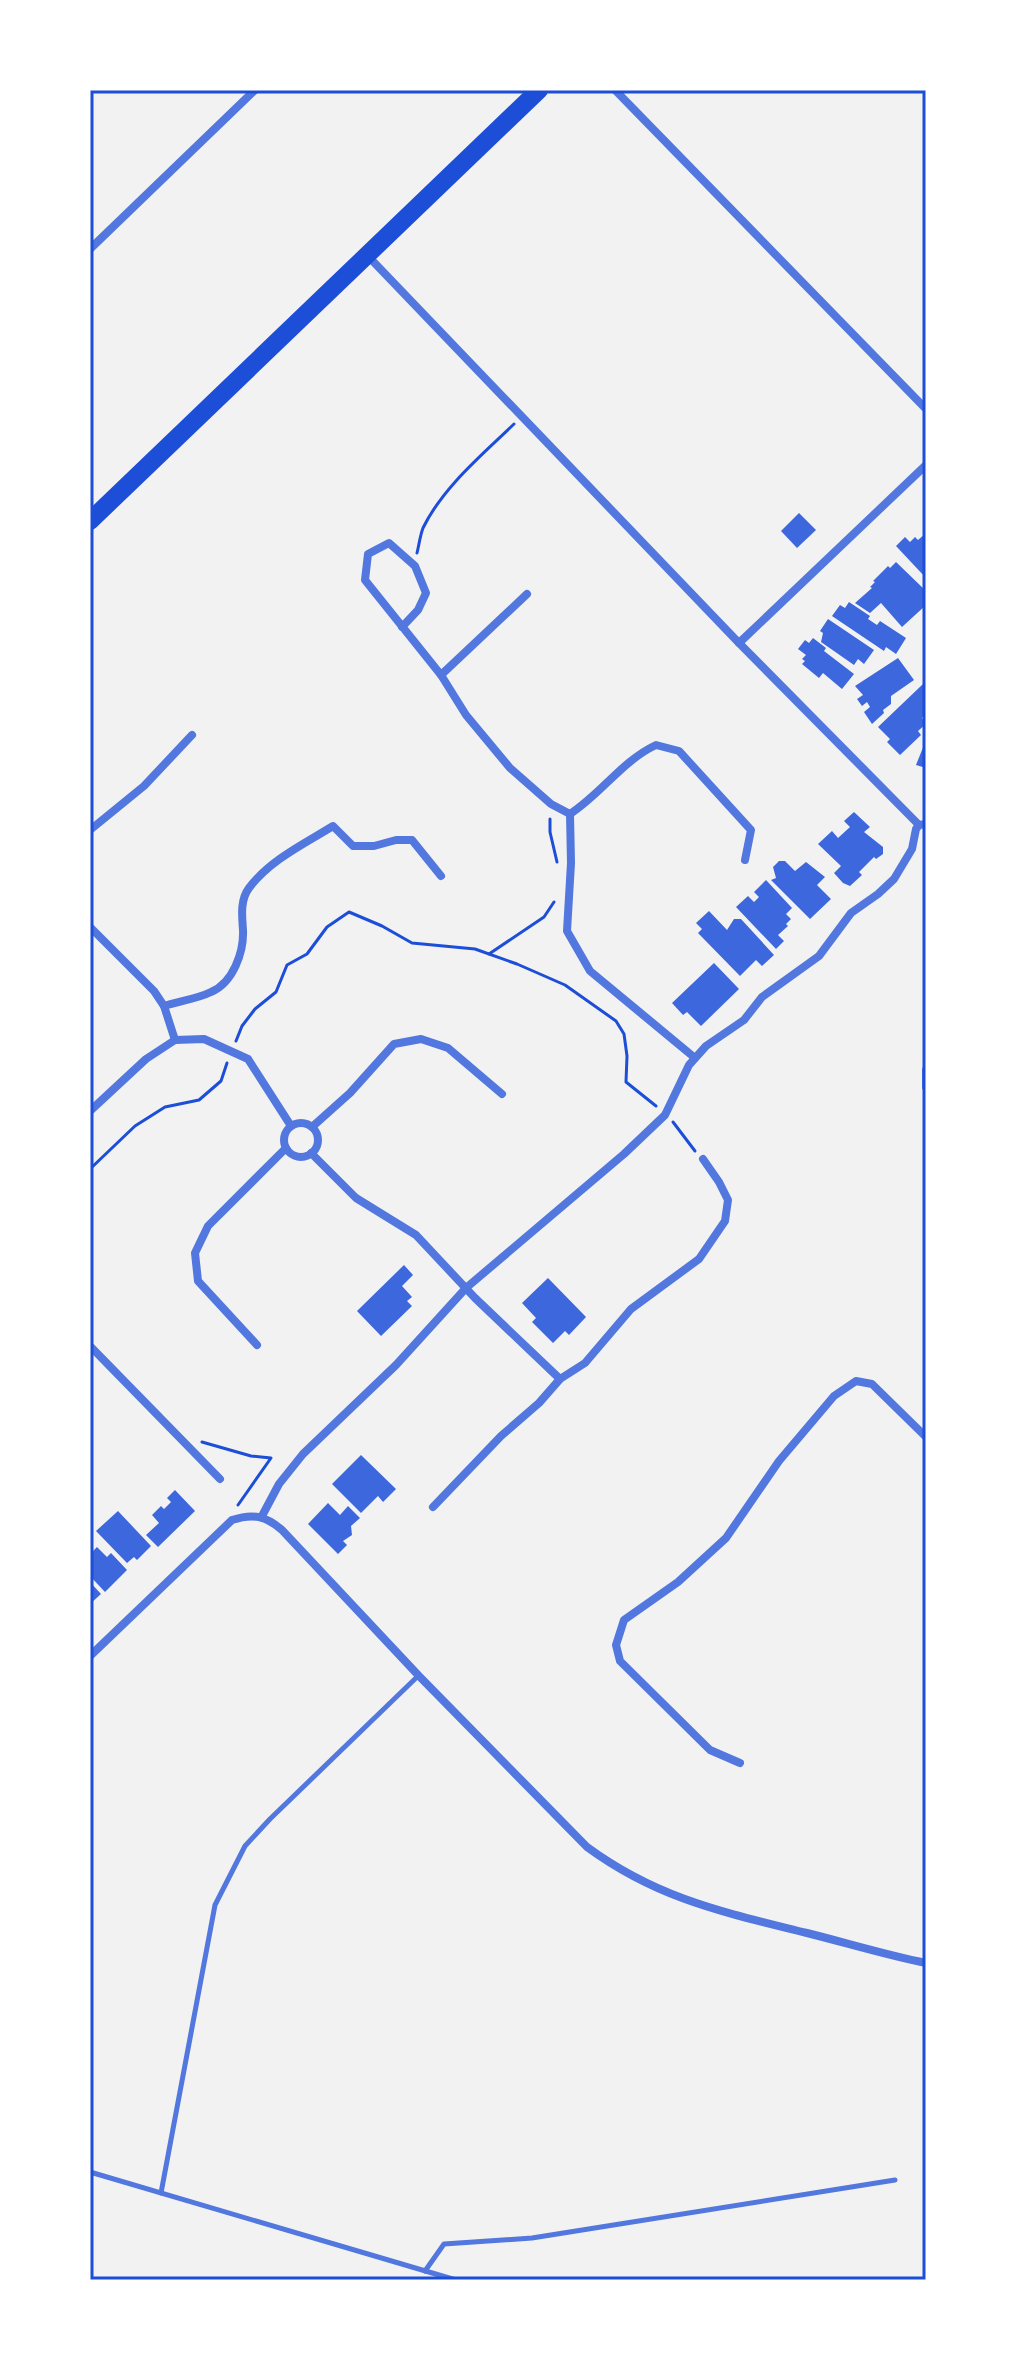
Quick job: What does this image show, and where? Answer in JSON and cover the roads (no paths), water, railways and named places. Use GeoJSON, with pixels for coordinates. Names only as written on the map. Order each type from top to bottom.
{"type":"FeatureCollection","features":[{"type":"Feature","properties":{"kind":"main road"},"geometry":{"type":"LineString","coordinates":[[90,521],[539,90]]}},
{"type":"Feature","properties":{"kind":"street"},"geometry":{"type":"LineString","coordinates":[[90,249],[255,90]]}},
{"type":"Feature","properties":{"kind":"street"},"geometry":{"type":"LineString","coordinates":[[615,90],[926,409]]}},
{"type":"Feature","properties":{"kind":"street"},"geometry":{"type":"LineString","coordinates":[[262,1516],[279,1484],[303,1454],[396,1365],[466,1288],[624,1154],[665,1115],[689,1065],[706,1046],[744,1020],[762,997],[819,956],[851,913],[894,879],[912,849],[916,829],[922,825],[739,643],[366,254]]}},
{"type":"Feature","properties":{"kind":"street"},"geometry":{"type":"LineString","coordinates":[[739,643],[926,465]]}},
{"type":"Feature","properties":{"kind":"street"},"geometry":{"type":"LineString","coordinates":[[402,627],[418,610],[426,593],[415,566],[389,543],[368,554],[365,580],[402,627],[441,675],[466,715],[510,768],[551,804],[570,814]]}},
{"type":"Feature","properties":{"kind":"street"},"geometry":{"type":"LineString","coordinates":[[441,675],[527,594]]}},
{"type":"Feature","properties":{"kind":"street"},"geometry":{"type":"LineString","coordinates":[[90,830],[144,786],[192,735]]}},
{"type":"Feature","properties":{"kind":"street"},"geometry":{"type":"LineString","coordinates":[[570,814],[585,804],[637,754],[656,745],[679,751],[751,830],[745,860]]}},
{"type":"Feature","properties":{"kind":"street"},"geometry":{"type":"LineString","coordinates":[[570,814],[567,931],[590,971],[695,1058]]}},
{"type":"Feature","properties":{"kind":"street"},"geometry":{"type":"LineString","coordinates":[[164,1006],[214,992],[232,972],[241,953],[241,911],[247,890],[279,859],[333,826],[353,846],[412,840],[441,876]]}},
{"type":"Feature","properties":{"kind":"street"},"geometry":{"type":"LineString","coordinates":[[90,927],[154,991],[164,1006],[175,1040]]}},
{"type":"Feature","properties":{"kind":"street"},"geometry":{"type":"LineString","coordinates":[[90,1111],[146,1059],[175,1040],[204,1039],[248,1059],[291,1126]]}},
{"type":"Feature","properties":{"kind":"street"},"geometry":{"type":"LineString","coordinates":[[312,1127],[350,1093],[394,1044],[421,1039],[448,1048],[502,1094]]}},
{"type":"Feature","properties":{"kind":"street"},"geometry":{"type":"LineString","coordinates":[[926,1070],[926,1087]]}},
{"type":"Feature","properties":{"kind":"street"},"geometry":{"type":"LineString","coordinates":[[302,1123],[312,1127],[317,1137],[311,1153],[300,1157],[286,1148],[284,1136],[291,1126],[302,1123]]}},
{"type":"Feature","properties":{"kind":"street"},"geometry":{"type":"LineString","coordinates":[[257,1345],[198,1281],[195,1253],[208,1226],[286,1148]]}},
{"type":"Feature","properties":{"kind":"street"},"geometry":{"type":"LineString","coordinates":[[311,1153],[356,1198],[416,1235],[560,1379]]}},
{"type":"Feature","properties":{"kind":"street"},"geometry":{"type":"LineString","coordinates":[[433,1507],[560,1379],[585,1363],[631,1309],[699,1259],[725,1221],[728,1200],[703,1159]]}},
{"type":"Feature","properties":{"kind":"street"},"geometry":{"type":"LineString","coordinates":[[90,1346],[220,1479]]}},
{"type":"Feature","properties":{"kind":"street"},"geometry":{"type":"LineString","coordinates":[[740,1763],[710,1750],[620,1661],[616,1645],[624,1620],[678,1582],[726,1538],[788,1450],[834,1396],[856,1381],[872,1384],[926,1437]]}},
{"type":"Feature","properties":{"kind":"street"},"geometry":{"type":"LineString","coordinates":[[90,1656],[232,1520],[262,1516],[282,1530],[419,1676],[587,1847],[628,1875],[683,1900],[718,1911],[926,1963]]}},
{"type":"Feature","properties":{"kind":"lane"},"geometry":{"type":"LineString","coordinates":[[161,2193],[215,1905],[245,1846],[419,1676]]}},
{"type":"Feature","properties":{"kind":"lane"},"geometry":{"type":"LineString","coordinates":[[90,2172],[456,2280]]}},
{"type":"Feature","properties":{"kind":"lane"},"geometry":{"type":"LineString","coordinates":[[425,2271],[444,2244],[532,2238],[895,2180]]}}]}
